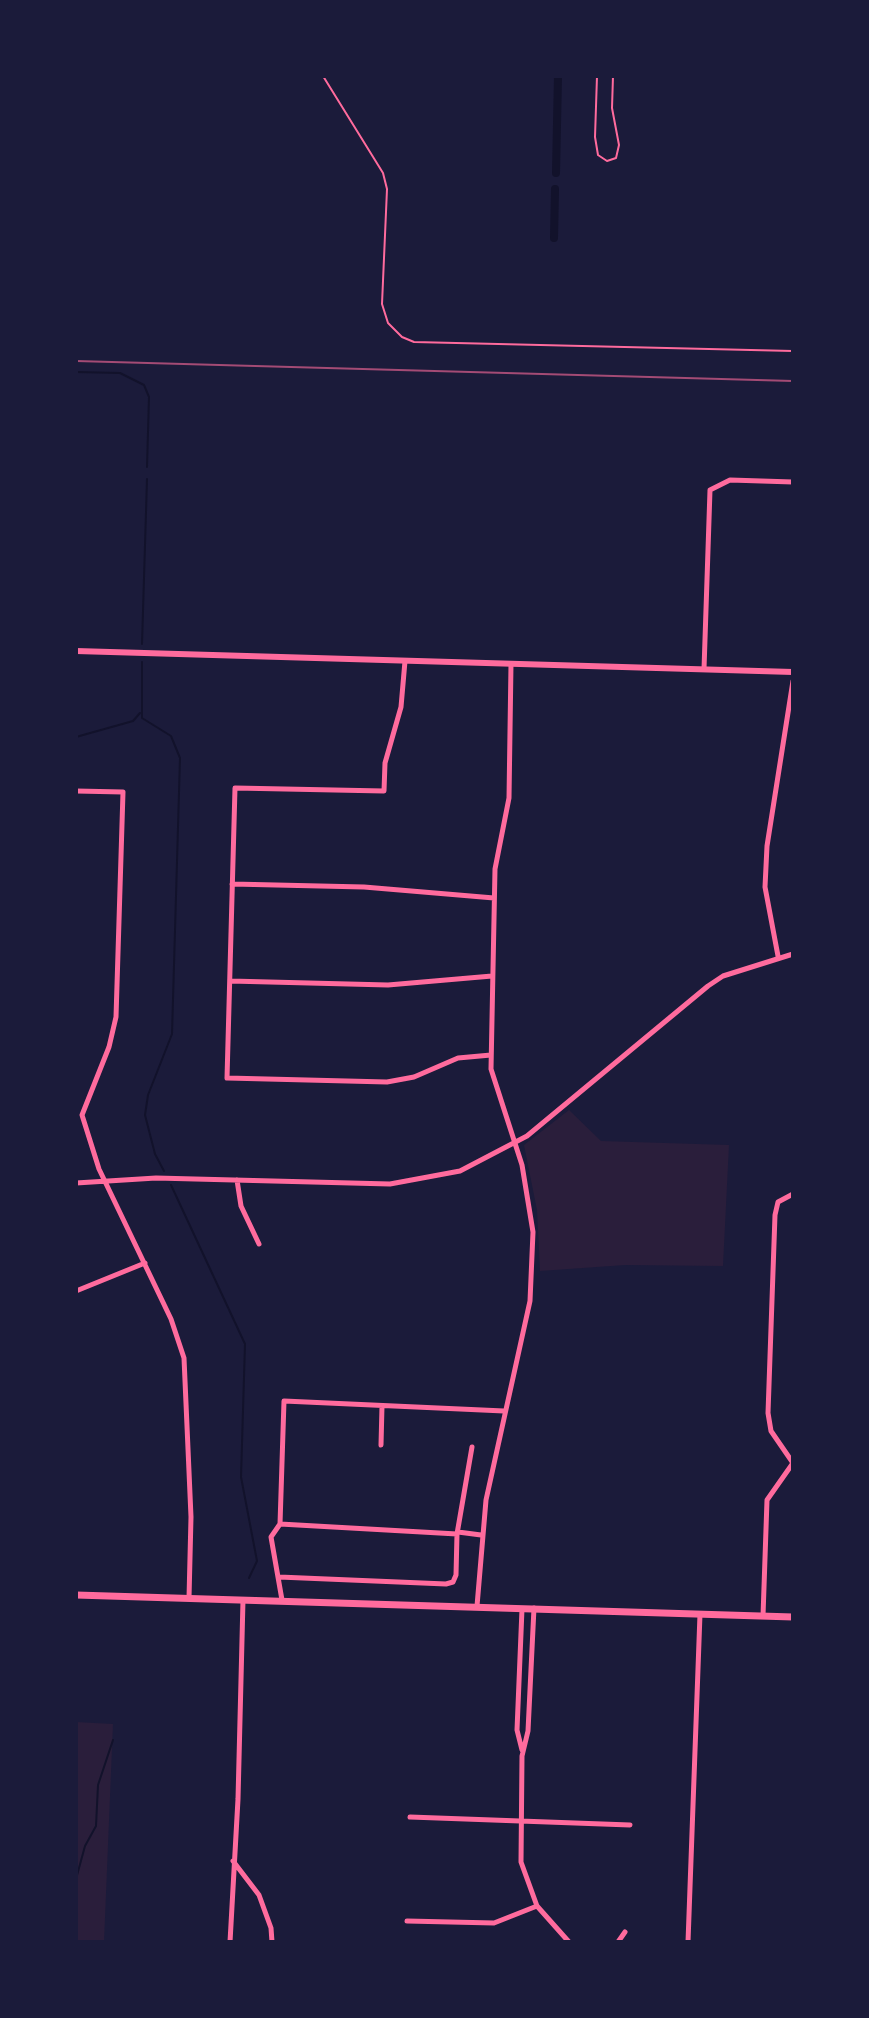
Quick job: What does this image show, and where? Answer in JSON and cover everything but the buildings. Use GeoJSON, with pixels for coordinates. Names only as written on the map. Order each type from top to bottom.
{"type":"FeatureCollection","features":[{"type":"Feature","properties":{"kind":"main road"},"geometry":{"type":"LineString","coordinates":[[76,1595],[793,1617]]}},
{"type":"Feature","properties":{"kind":"street"},"geometry":{"type":"LineString","coordinates":[[704,669],[709,503],[715,485],[730,480],[793,482]]}},
{"type":"Feature","properties":{"kind":"street"},"geometry":{"type":"LineString","coordinates":[[76,651],[793,672]]}},
{"type":"Feature","properties":{"kind":"street"},"geometry":{"type":"LineString","coordinates":[[405,661],[401,707],[385,763],[384,791],[235,788],[227,1078],[387,1082],[414,1077],[473,1055],[491,1055]]}},
{"type":"Feature","properties":{"kind":"street"},"geometry":{"type":"LineString","coordinates":[[477,1606],[481,1535],[504,1411],[530,1301],[532,1213],[516,1143],[493,1083],[491,1055],[495,869],[509,798],[511,664]]}},
{"type":"Feature","properties":{"kind":"street"},"geometry":{"type":"LineString","coordinates":[[778,956],[765,887],[767,846],[793,681]]}},
{"type":"Feature","properties":{"kind":"street"},"geometry":{"type":"LineString","coordinates":[[76,791],[123,792],[116,1017],[109,1047],[82,1115],[106,1181],[146,1263],[184,1358],[191,1517],[189,1598]]}},
{"type":"Feature","properties":{"kind":"street"},"geometry":{"type":"LineString","coordinates":[[232,884],[364,887],[494,898]]}},
{"type":"Feature","properties":{"kind":"street"},"geometry":{"type":"LineString","coordinates":[[76,1183],[237,1180],[412,1182],[460,1171],[516,1143],[723,976],[778,956],[793,954]]}},
{"type":"Feature","properties":{"kind":"street"},"geometry":{"type":"LineString","coordinates":[[230,981],[388,985],[492,976]]}},
{"type":"Feature","properties":{"kind":"street"},"geometry":{"type":"LineString","coordinates":[[237,1180],[241,1206],[259,1244]]}},
{"type":"Feature","properties":{"kind":"street"},"geometry":{"type":"LineString","coordinates":[[763,1616],[767,1500],[793,1463],[771,1431],[768,1413],[778,1202],[793,1194]]}},
{"type":"Feature","properties":{"kind":"street"},"geometry":{"type":"LineString","coordinates":[[76,1291],[146,1263]]}},
{"type":"Feature","properties":{"kind":"street"},"geometry":{"type":"LineString","coordinates":[[282,1600],[271,1537],[280,1524],[284,1401],[504,1411]]}},
{"type":"Feature","properties":{"kind":"street"},"geometry":{"type":"LineString","coordinates":[[381,1445],[382,1406]]}},
{"type":"Feature","properties":{"kind":"street"},"geometry":{"type":"LineString","coordinates":[[279,1577],[453,1582],[472,1447]]}},
{"type":"Feature","properties":{"kind":"street"},"geometry":{"type":"LineString","coordinates":[[280,1524],[481,1535]]}},
{"type":"Feature","properties":{"kind":"street"},"geometry":{"type":"LineString","coordinates":[[230,1942],[238,1799],[243,1599]]}},
{"type":"Feature","properties":{"kind":"street"},"geometry":{"type":"LineString","coordinates":[[522,1608],[517,1730],[522,1751]]}},
{"type":"Feature","properties":{"kind":"street"},"geometry":{"type":"LineString","coordinates":[[534,1608],[528,1731],[522,1751],[521,1862],[537,1906],[569,1942]]}},
{"type":"Feature","properties":{"kind":"street"},"geometry":{"type":"LineString","coordinates":[[688,1942],[700,1613]]}},
{"type":"Feature","properties":{"kind":"street"},"geometry":{"type":"LineString","coordinates":[[520,1678],[531,1679]]}},
{"type":"Feature","properties":{"kind":"street"},"geometry":{"type":"LineString","coordinates":[[517,1730],[528,1731]]}},
{"type":"Feature","properties":{"kind":"street"},"geometry":{"type":"LineString","coordinates":[[410,1817],[630,1825]]}},
{"type":"Feature","properties":{"kind":"street"},"geometry":{"type":"LineString","coordinates":[[233,1861],[259,1895],[272,1942]]}},
{"type":"Feature","properties":{"kind":"street"},"geometry":{"type":"LineString","coordinates":[[407,1921],[494,1923],[537,1906]]}},
{"type":"Feature","properties":{"kind":"street"},"geometry":{"type":"LineString","coordinates":[[618,1942],[625,1932]]}},
{"type":"Feature","properties":{"kind":"lane"},"geometry":{"type":"LineString","coordinates":[[323,76],[373,152],[387,189],[382,304],[388,323],[402,337],[414,342],[793,351]]}},
{"type":"Feature","properties":{"kind":"lane"},"geometry":{"type":"LineString","coordinates":[[597,76],[595,137],[598,155],[607,161],[616,158],[619,145],[613,116],[613,76]]}},
{"type":"Feature","properties":{"kind":"shaded area"},"geometry":{"type":"Polygon","coordinates":[[[569,1110],[601,1141],[729,1145],[723,1266],[625,1265],[540,1271],[537,1210],[524,1145],[569,1110]]]}},
{"type":"Feature","properties":{"kind":"shaded area"},"geometry":{"type":"Polygon","coordinates":[[[76,1722],[113,1724],[104,1942],[76,1942],[76,1722]]]}},
{"type":"Feature","properties":{"kind":"waterway"},"geometry":{"type":"LineString","coordinates":[[556,173],[558,76]]}},
{"type":"Feature","properties":{"kind":"waterway"},"geometry":{"type":"LineString","coordinates":[[554,238],[555,189]]}},
{"type":"Feature","properties":{"kind":"waterway"},"geometry":{"type":"LineString","coordinates":[[76,372],[120,373],[144,385],[149,397],[147,467]]}},
{"type":"Feature","properties":{"kind":"waterway"},"geometry":{"type":"LineString","coordinates":[[142,644],[147,479]]}},
{"type":"Feature","properties":{"kind":"waterway"},"geometry":{"type":"LineString","coordinates":[[142,662],[142,718],[171,736],[180,758],[172,1034],[148,1095],[145,1115],[155,1154],[164,1171]]}},
{"type":"Feature","properties":{"kind":"waterway"},"geometry":{"type":"LineString","coordinates":[[76,737],[133,721],[140,713]]}},
{"type":"Feature","properties":{"kind":"waterway"},"geometry":{"type":"LineString","coordinates":[[171,1185],[245,1344],[241,1477],[257,1561],[249,1578]]}},
{"type":"Feature","properties":{"kind":"waterway"},"geometry":{"type":"LineString","coordinates":[[76,1879],[85,1846],[96,1826],[98,1785],[113,1740]]}},
{"type":"Feature","properties":{"kind":"railway"},"geometry":{"type":"LineString","coordinates":[[76,361],[793,381]]}}]}
